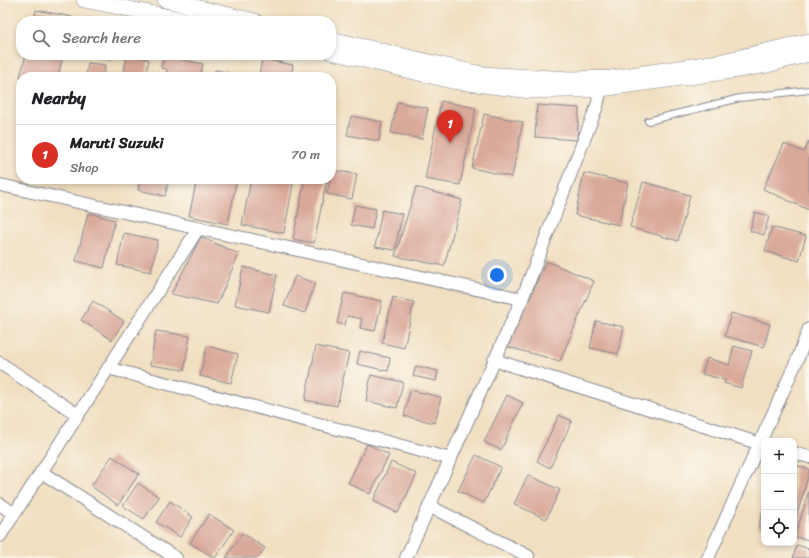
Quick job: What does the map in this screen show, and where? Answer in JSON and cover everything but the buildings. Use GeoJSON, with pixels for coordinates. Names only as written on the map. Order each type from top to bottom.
{"type":"FeatureCollection","features":[{"type":"Feature","properties":{"kind":"street"},"geometry":{"type":"LineString","coordinates":[[84,0],[165,16]]}},
{"type":"Feature","properties":{"kind":"street"},"geometry":{"type":"LineString","coordinates":[[165,0],[234,16]]}},
{"type":"Feature","properties":{"kind":"street"},"geometry":{"type":"LineString","coordinates":[[336,40],[481,74],[571,79],[611,78],[719,62],[809,41]]}},
{"type":"Feature","properties":{"kind":"street"},"geometry":{"type":"LineString","coordinates":[[336,53],[452,81],[532,91],[601,89],[732,71],[767,65],[809,54]]}},
{"type":"Feature","properties":{"kind":"street"},"geometry":{"type":"LineString","coordinates":[[406,558],[522,298],[594,113],[601,89]]}},
{"type":"Feature","properties":{"kind":"street"},"geometry":{"type":"LineString","coordinates":[[0,185],[522,298]]}},
{"type":"Feature","properties":{"kind":"street"},"geometry":{"type":"LineString","coordinates":[[0,536],[198,229]]}},
{"type":"Feature","properties":{"kind":"street"},"geometry":{"type":"LineString","coordinates":[[765,438],[804,359],[809,329]]}},
{"type":"Feature","properties":{"kind":"street"},"geometry":{"type":"LineString","coordinates":[[494,360],[761,445]]}},
{"type":"Feature","properties":{"kind":"street"},"geometry":{"type":"LineString","coordinates":[[0,363],[78,415]]}},
{"type":"Feature","properties":{"kind":"street"},"geometry":{"type":"LineString","coordinates":[[108,368],[451,459]]}},
{"type":"Feature","properties":{"kind":"street"},"geometry":{"type":"LineString","coordinates":[[708,558],[761,447]]}},
{"type":"Feature","properties":{"kind":"street"},"geometry":{"type":"LineString","coordinates":[[797,454],[809,457]]}},
{"type":"Feature","properties":{"kind":"street"},"geometry":{"type":"LineString","coordinates":[[41,472],[176,558]]}},
{"type":"Feature","properties":{"kind":"street"},"geometry":{"type":"LineString","coordinates":[[0,504],[14,514]]}},
{"type":"Feature","properties":{"kind":"street"},"geometry":{"type":"LineString","coordinates":[[429,506],[528,556]]}},
{"type":"Feature","properties":{"kind":"lane"},"geometry":{"type":"LineString","coordinates":[[648,121],[740,98],[809,90]]}},
{"type":"Feature","properties":{"kind":"place","name":"Maruti Suzuki"},"geometry":{"type":"Point","coordinates":[450,143]}}]}
